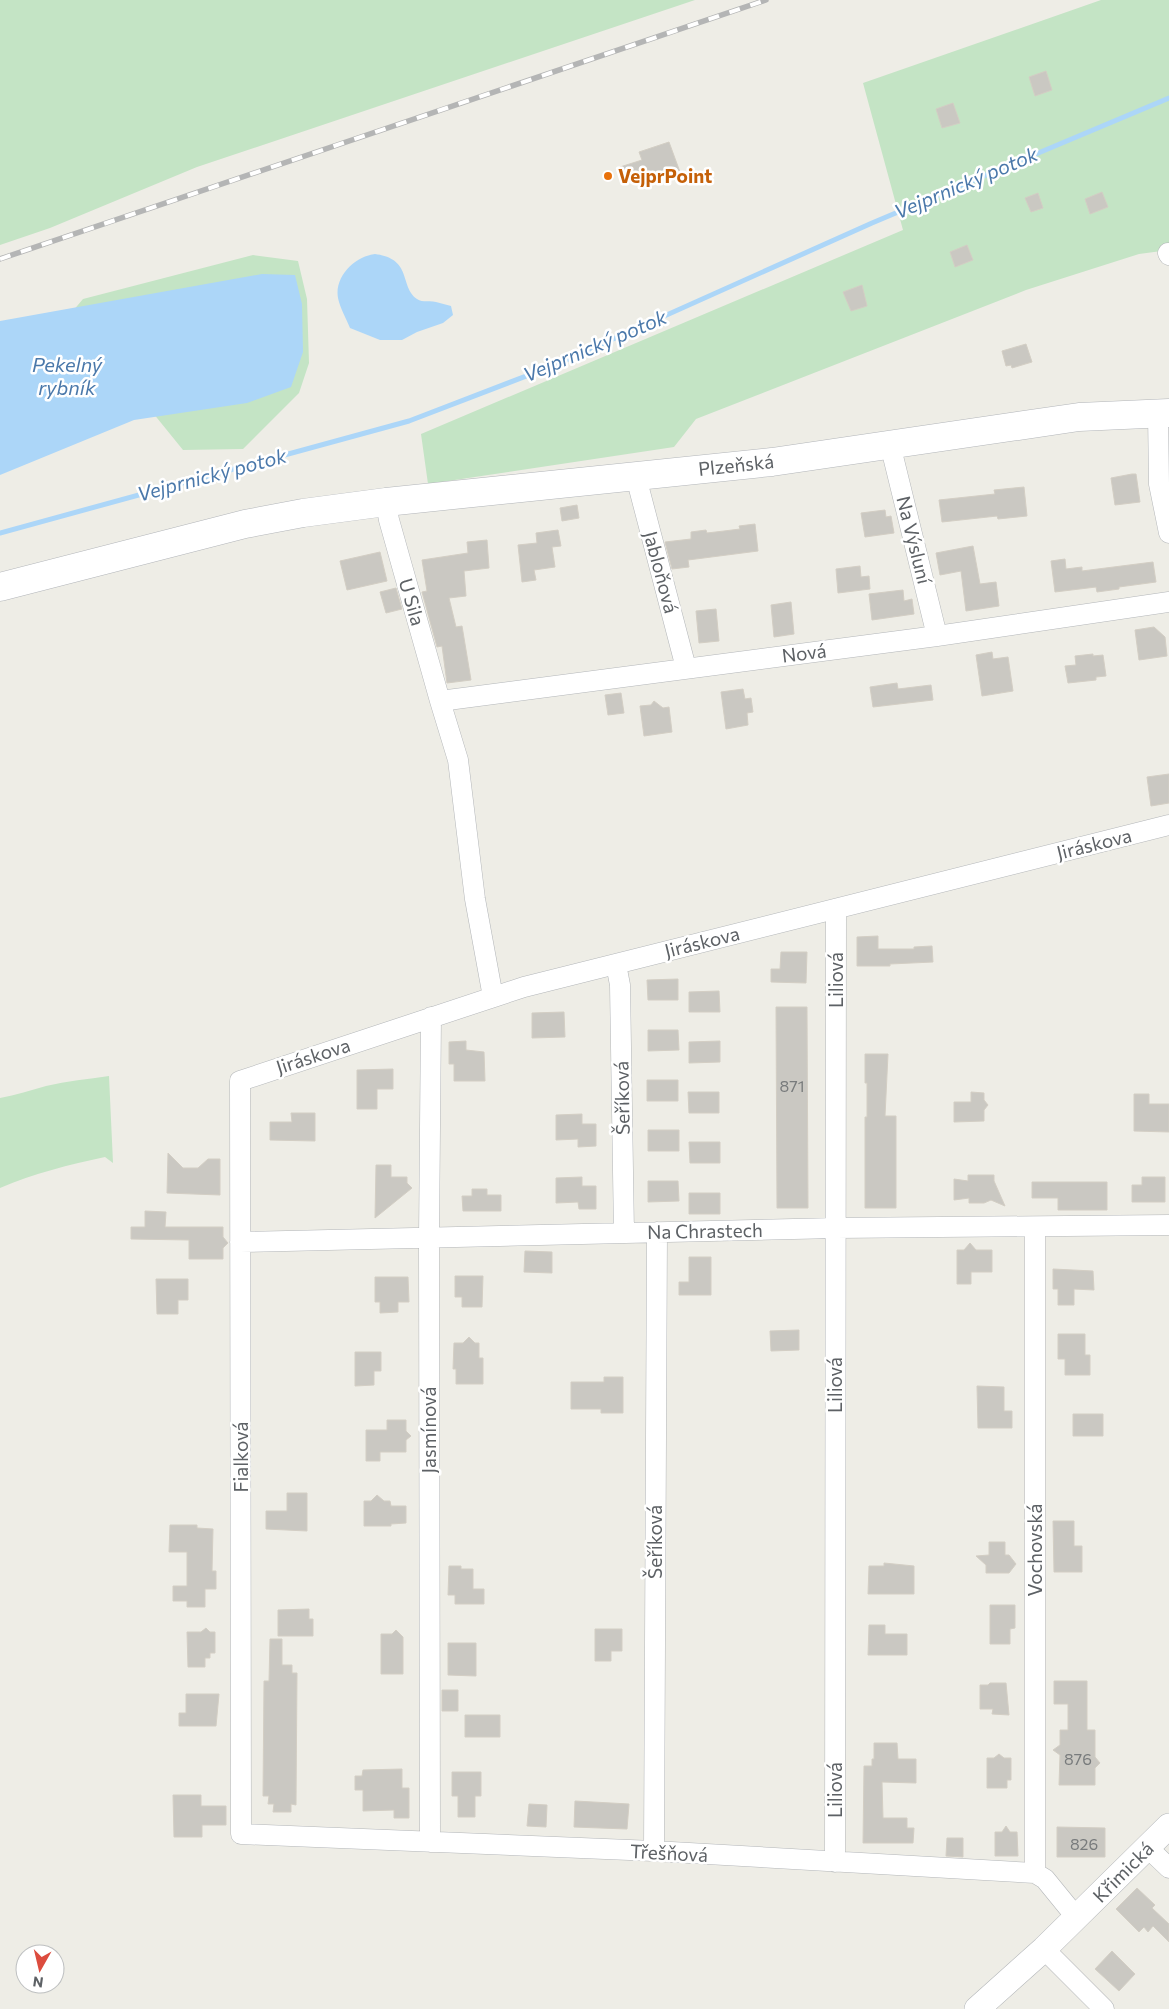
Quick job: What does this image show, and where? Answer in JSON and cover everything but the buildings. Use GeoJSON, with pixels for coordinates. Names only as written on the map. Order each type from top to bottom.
{"type":"FeatureCollection","features":[{"type":"Feature","properties":{"kind":"main road","name":"Plzeňská"},"geometry":{"type":"LineString","coordinates":[[0,586],[245,524],[303,513],[386,502],[772,462],[1079,417],[1163,413]]}},
{"type":"Feature","properties":{"kind":"street"},"geometry":{"type":"LineString","coordinates":[[1163,413],[1159,484],[1169,533]]}},
{"type":"Feature","properties":{"kind":"street","name":"Na Výsluní"},"geometry":{"type":"LineString","coordinates":[[890,444],[937,636]]}},
{"type":"Feature","properties":{"kind":"street","name":"Jabloňová"},"geometry":{"type":"LineString","coordinates":[[636,477],[686,668]]}},
{"type":"Feature","properties":{"kind":"street","name":"U Sila"},"geometry":{"type":"LineString","coordinates":[[386,502],[389,520],[458,760],[475,899],[493,997]]}},
{"type":"Feature","properties":{"kind":"street","name":"Nová"},"geometry":{"type":"LineString","coordinates":[[440,701],[937,636],[1169,602]]}},
{"type":"Feature","properties":{"kind":"street","name":"Jiráskova"},"geometry":{"type":"LineString","coordinates":[[240,1081],[524,987],[1169,825]]}},
{"type":"Feature","properties":{"kind":"street","name":"Liliová"},"geometry":{"type":"LineString","coordinates":[[835,1862],[836,908]]}},
{"type":"Feature","properties":{"kind":"street","name":"Šeříková"},"geometry":{"type":"LineString","coordinates":[[616,964],[620,985],[624,1233]]}},
{"type":"Feature","properties":{"kind":"street","name":"Jasmínová"},"geometry":{"type":"LineString","coordinates":[[430,1842],[429,1238],[431,1018]]}},
{"type":"Feature","properties":{"kind":"street","name":"Fialková"},"geometry":{"type":"LineString","coordinates":[[240,1081],[241,1834]]}},
{"type":"Feature","properties":{"kind":"street","name":"Na Chrastech"},"geometry":{"type":"LineString","coordinates":[[240,1242],[836,1228],[1169,1225]]}},
{"type":"Feature","properties":{"kind":"street","name":"Vochovská"},"geometry":{"type":"LineString","coordinates":[[1035,1227],[1035,1873]]}},
{"type":"Feature","properties":{"kind":"street","name":"Šeříková"},"geometry":{"type":"LineString","coordinates":[[654,1852],[657,1232]]}},
{"type":"Feature","properties":{"kind":"street","name":"Křimická"},"geometry":{"type":"LineString","coordinates":[[979,2008],[1044,1949],[1169,1826]]}},
{"type":"Feature","properties":{"kind":"street","name":"Třešňová"},"geometry":{"type":"LineString","coordinates":[[241,1834],[654,1852],[1035,1873]]}},
{"type":"Feature","properties":{"kind":"street"},"geometry":{"type":"LineString","coordinates":[[1147,1847],[1169,1868]]}},
{"type":"Feature","properties":{"kind":"street"},"geometry":{"type":"LineString","coordinates":[[1035,1873],[1045,1879],[1076,1917]]}},
{"type":"Feature","properties":{"kind":"street"},"geometry":{"type":"LineString","coordinates":[[1044,1949],[1104,2009]]}},
{"type":"Feature","properties":{"kind":"green space"},"geometry":{"type":"Polygon","coordinates":[[[0,0],[695,0],[197,167],[50,228],[0,245],[0,0]]]}},
{"type":"Feature","properties":{"kind":"green space"},"geometry":{"type":"Polygon","coordinates":[[[1101,0],[1169,0],[1169,250],[1139,254],[1026,290],[696,419],[674,447],[428,484],[421,434],[903,230],[863,83],[1101,0]]]}},
{"type":"Feature","properties":{"kind":"green space","name":"Pekelný rybník"},"geometry":{"type":"Polygon","coordinates":[[[253,255],[298,261],[307,299],[309,363],[299,393],[243,449],[183,450],[153,413],[55,332],[83,299],[253,255]]]}},
{"type":"Feature","properties":{"kind":"green space"},"geometry":{"type":"Polygon","coordinates":[[[109,1076],[113,1163],[105,1157],[65,1166],[0,1188],[0,1098],[54,1084],[109,1076]]]}},
{"type":"Feature","properties":{"kind":"water"},"geometry":{"type":"Polygon","coordinates":[[[375,254],[395,261],[400,267],[412,294],[417,299],[451,306],[453,315],[443,323],[417,332],[402,340],[380,340],[350,328],[338,298],[339,282],[354,263],[375,254]]]}},
{"type":"Feature","properties":{"kind":"water","name":"Pekelný rybník"},"geometry":{"type":"Polygon","coordinates":[[[262,274],[295,275],[302,304],[303,352],[291,387],[247,403],[134,420],[0,475],[0,321],[262,274]]]}},
{"type":"Feature","properties":{"kind":"waterway","name":"Vejprnický potok"},"geometry":{"type":"LineString","coordinates":[[0,533],[409,421],[555,365],[872,223],[1169,98]]}},
{"type":"Feature","properties":{"kind":"railway"},"geometry":{"type":"LineString","coordinates":[[0,259],[766,0]]}},
{"type":"Feature","properties":{"kind":"place","name":"VejprPoint"},"geometry":{"type":"Point","coordinates":[608,176]}}]}
